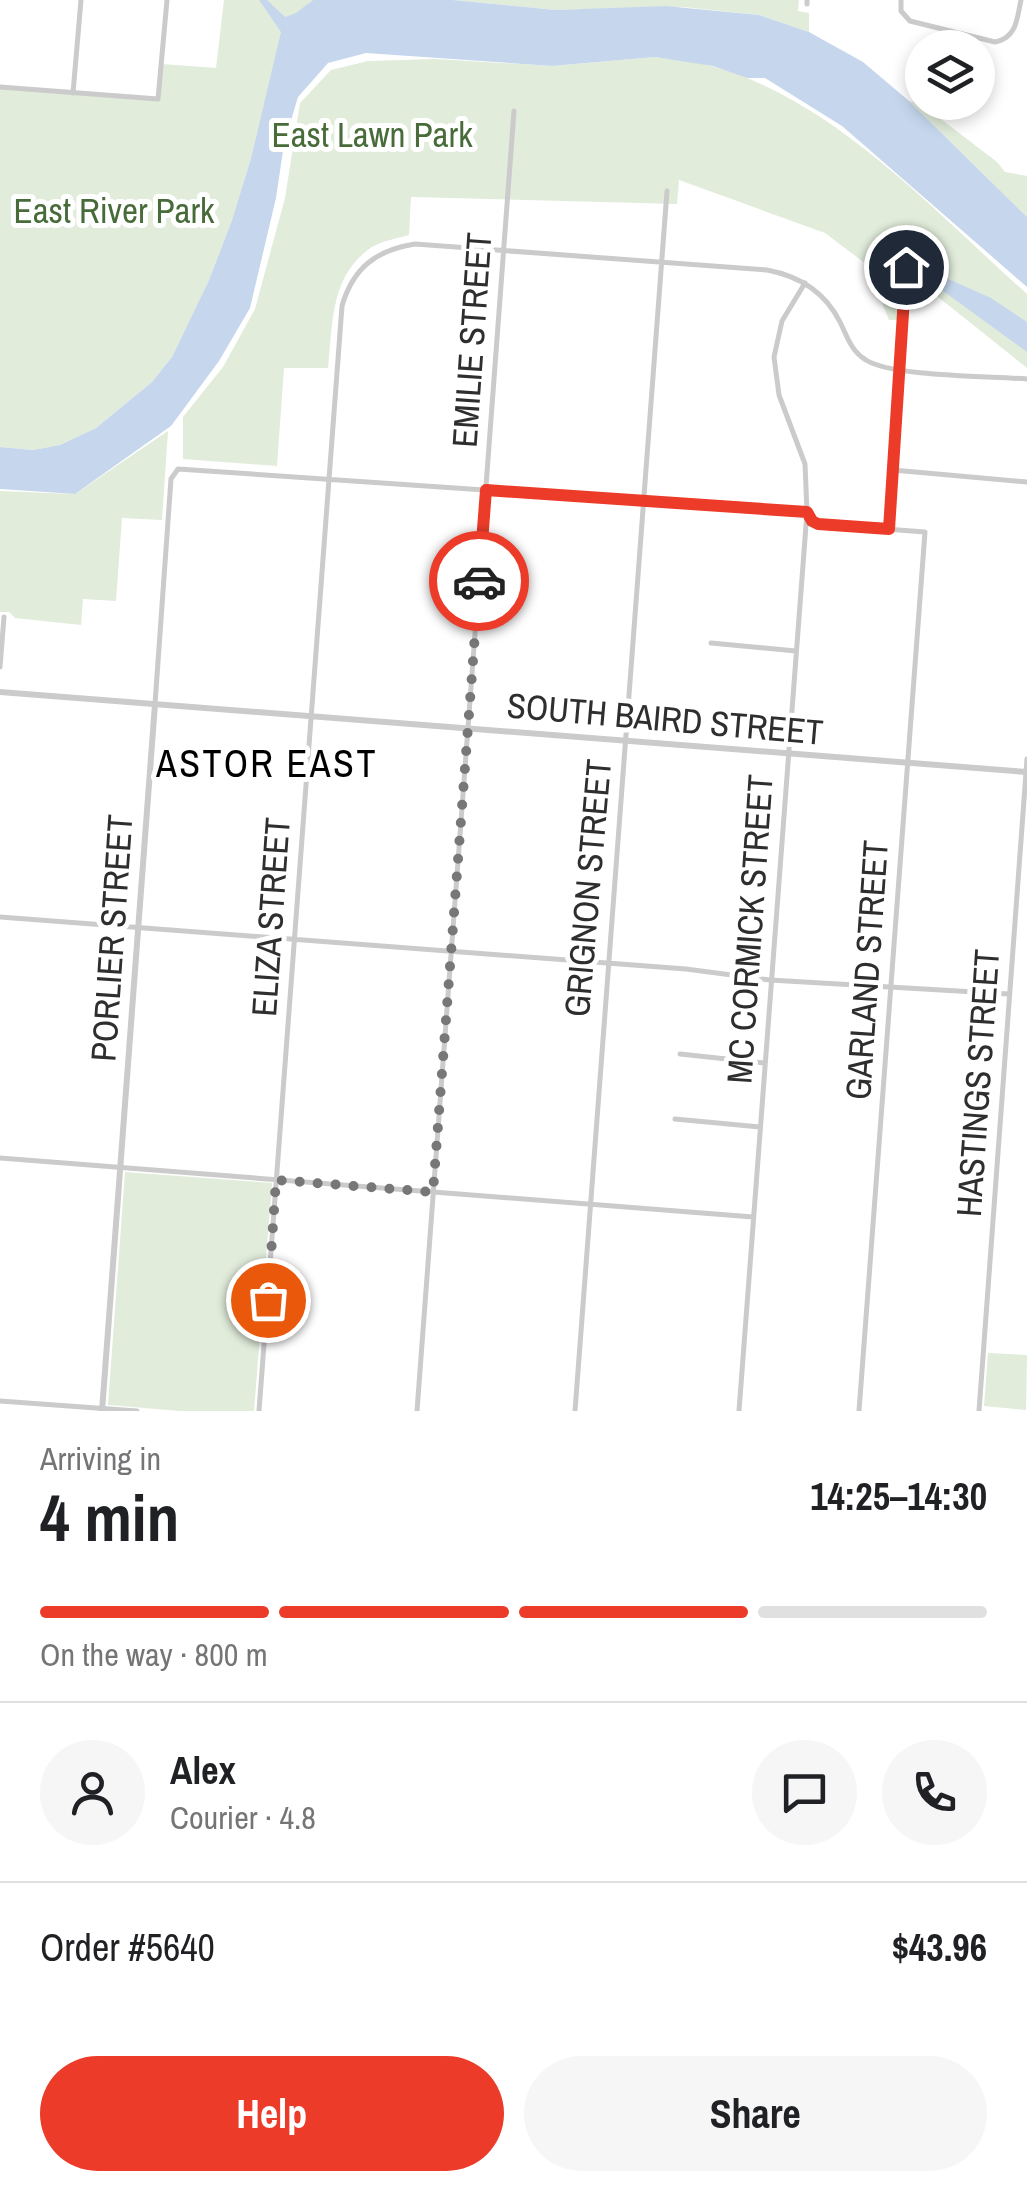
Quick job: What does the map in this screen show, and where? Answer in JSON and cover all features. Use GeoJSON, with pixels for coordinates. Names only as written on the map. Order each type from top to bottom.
{"type":"FeatureCollection","features":[{"type":"Feature","properties":{"kind":"street"},"geometry":{"type":"LineString","coordinates":[[74,93],[80,0]]}},
{"type":"Feature","properties":{"kind":"street"},"geometry":{"type":"LineString","coordinates":[[0,87],[159,98],[167,0]]}},
{"type":"Feature","properties":{"kind":"street"},"geometry":{"type":"LineString","coordinates":[[901,0],[903,14],[910,21],[995,42],[1006,39],[1014,30],[1021,0]]}},
{"type":"Feature","properties":{"kind":"street","name":"EMILIE STREET"},"geometry":{"type":"LineString","coordinates":[[417,1411],[514,110]]}},
{"type":"Feature","properties":{"kind":"street","name":"GRIGNON STREET"},"geometry":{"type":"LineString","coordinates":[[574,1411],[668,190]]}},
{"type":"Feature","properties":{"kind":"street","name":"ELIZA STREET"},"geometry":{"type":"LineString","coordinates":[[259,1411],[342,306],[358,271],[373,257],[396,246],[504,251]]}},
{"type":"Feature","properties":{"kind":"street"},"geometry":{"type":"LineString","coordinates":[[504,251],[782,273],[805,283],[833,309],[860,356],[877,366],[1027,379]]}},
{"type":"Feature","properties":{"kind":"street"},"geometry":{"type":"LineString","coordinates":[[330,477],[807,512],[818,524],[889,529],[908,262]]}},
{"type":"Feature","properties":{"kind":"street","name":"MC CORMICK STREET"},"geometry":{"type":"LineString","coordinates":[[739,1411],[807,512],[805,464],[779,395],[774,357],[782,321],[805,283]]}},
{"type":"Feature","properties":{"kind":"street","name":"PORLIER STREET"},"geometry":{"type":"LineString","coordinates":[[102,1410],[171,478],[175,470],[187,468],[330,477]]}},
{"type":"Feature","properties":{"kind":"street"},"geometry":{"type":"LineString","coordinates":[[893,470],[1027,482]]}},
{"type":"Feature","properties":{"kind":"street","name":"GARLAND STREET"},"geometry":{"type":"LineString","coordinates":[[859,1411],[925,532],[889,529]]}},
{"type":"Feature","properties":{"kind":"street"},"geometry":{"type":"LineString","coordinates":[[0,666],[4,617]]}},
{"type":"Feature","properties":{"kind":"street"},"geometry":{"type":"LineString","coordinates":[[711,643],[796,651]]}},
{"type":"Feature","properties":{"kind":"street","name":"SOUTH BAIRD STREET"},"geometry":{"type":"LineString","coordinates":[[0,692],[1026,772]]}},
{"type":"Feature","properties":{"kind":"street","name":"HASTINGS STREET"},"geometry":{"type":"LineString","coordinates":[[979,1411],[1027,759]]}},
{"type":"Feature","properties":{"kind":"street"},"geometry":{"type":"LineString","coordinates":[[0,916],[686,970],[770,980],[1010,994]]}},
{"type":"Feature","properties":{"kind":"street"},"geometry":{"type":"LineString","coordinates":[[680,1054],[765,1063]]}},
{"type":"Feature","properties":{"kind":"street"},"geometry":{"type":"LineString","coordinates":[[675,1119],[760,1127]]}},
{"type":"Feature","properties":{"kind":"street"},"geometry":{"type":"LineString","coordinates":[[0,1158],[754,1217]]}},
{"type":"Feature","properties":{"kind":"street"},"geometry":{"type":"LineString","coordinates":[[0,1401],[137,1411]]}},
{"type":"Feature","properties":{"kind":"green space","name":"East River Park"},"geometry":{"type":"Polygon","coordinates":[[[224,0],[313,0],[282,32],[232,220],[209,280],[172,357],[152,382],[96,428],[60,445],[33,450],[0,447],[0,87],[158,99],[162,64],[216,68],[224,0]]]}},
{"type":"Feature","properties":{"kind":"green space"},"geometry":{"type":"Polygon","coordinates":[[[453,0],[799,0],[798,11],[809,13],[809,32],[759,15],[683,7],[556,10],[453,0]]]}},
{"type":"Feature","properties":{"kind":"green space","name":"East Lawn Park"},"geometry":{"type":"Polygon","coordinates":[[[655,57],[708,65],[759,83],[801,105],[882,162],[1027,294],[1027,368],[913,277],[901,276],[899,320],[889,320],[866,264],[825,233],[679,180],[677,204],[411,197],[409,235],[372,247],[348,271],[336,301],[328,368],[284,368],[277,466],[183,459],[183,417],[223,367],[255,309],[285,198],[300,103],[331,70],[368,61],[436,59],[552,66],[655,57]]]}},
{"type":"Feature","properties":{"kind":"green space"},"geometry":{"type":"Polygon","coordinates":[[[928,120],[942,120],[1005,172],[1027,176],[1027,217],[928,120]]]}},
{"type":"Feature","properties":{"kind":"green space"},"geometry":{"type":"Polygon","coordinates":[[[168,431],[162,520],[122,518],[116,601],[83,599],[81,625],[15,618],[9,612],[0,612],[0,491],[75,494],[168,431]]]}},
{"type":"Feature","properties":{"kind":"green space"},"geometry":{"type":"Polygon","coordinates":[[[125,1172],[272,1183],[254,1411],[180,1411],[108,1405],[125,1172]]]}},
{"type":"Feature","properties":{"kind":"green space"},"geometry":{"type":"Polygon","coordinates":[[[988,1353],[1027,1355],[1026,1410],[984,1406],[988,1353]]]}},
{"type":"Feature","properties":{"kind":"water"},"geometry":{"type":"Polygon","coordinates":[[[259,0],[267,0],[285,17],[313,0],[453,0],[556,10],[666,6],[759,15],[809,32],[863,62],[905,98],[905,120],[928,120],[1027,217],[1027,287],[842,126],[765,78],[747,78],[713,66],[655,57],[552,66],[366,53],[328,63],[298,97],[284,144],[276,198],[250,308],[219,361],[171,426],[75,494],[0,489],[0,447],[33,450],[60,445],[96,428],[152,382],[172,357],[209,280],[232,220],[281,32],[259,0]]]}},
{"type":"Feature","properties":{"kind":"water"},"geometry":{"type":"Polygon","coordinates":[[[928,270],[991,298],[1027,322],[1027,352],[928,280],[928,270]]]}},
{"type":"Feature","properties":{"kind":"way so far"},"geometry":{"type":"LineString","coordinates":[[268,1300],[276,1180],[433,1192],[479,581]]}},
{"type":"Feature","properties":{"kind":"district","name":"ASTOR EAST"},"geometry":{"type":"Point","coordinates":[267,764]}},
{"type":"Feature","properties":{"kind":"route"},"geometry":{"type":"LineString","coordinates":[[479,581],[486,490],[807,512],[818,524],[889,529],[906,267]]}}]}
